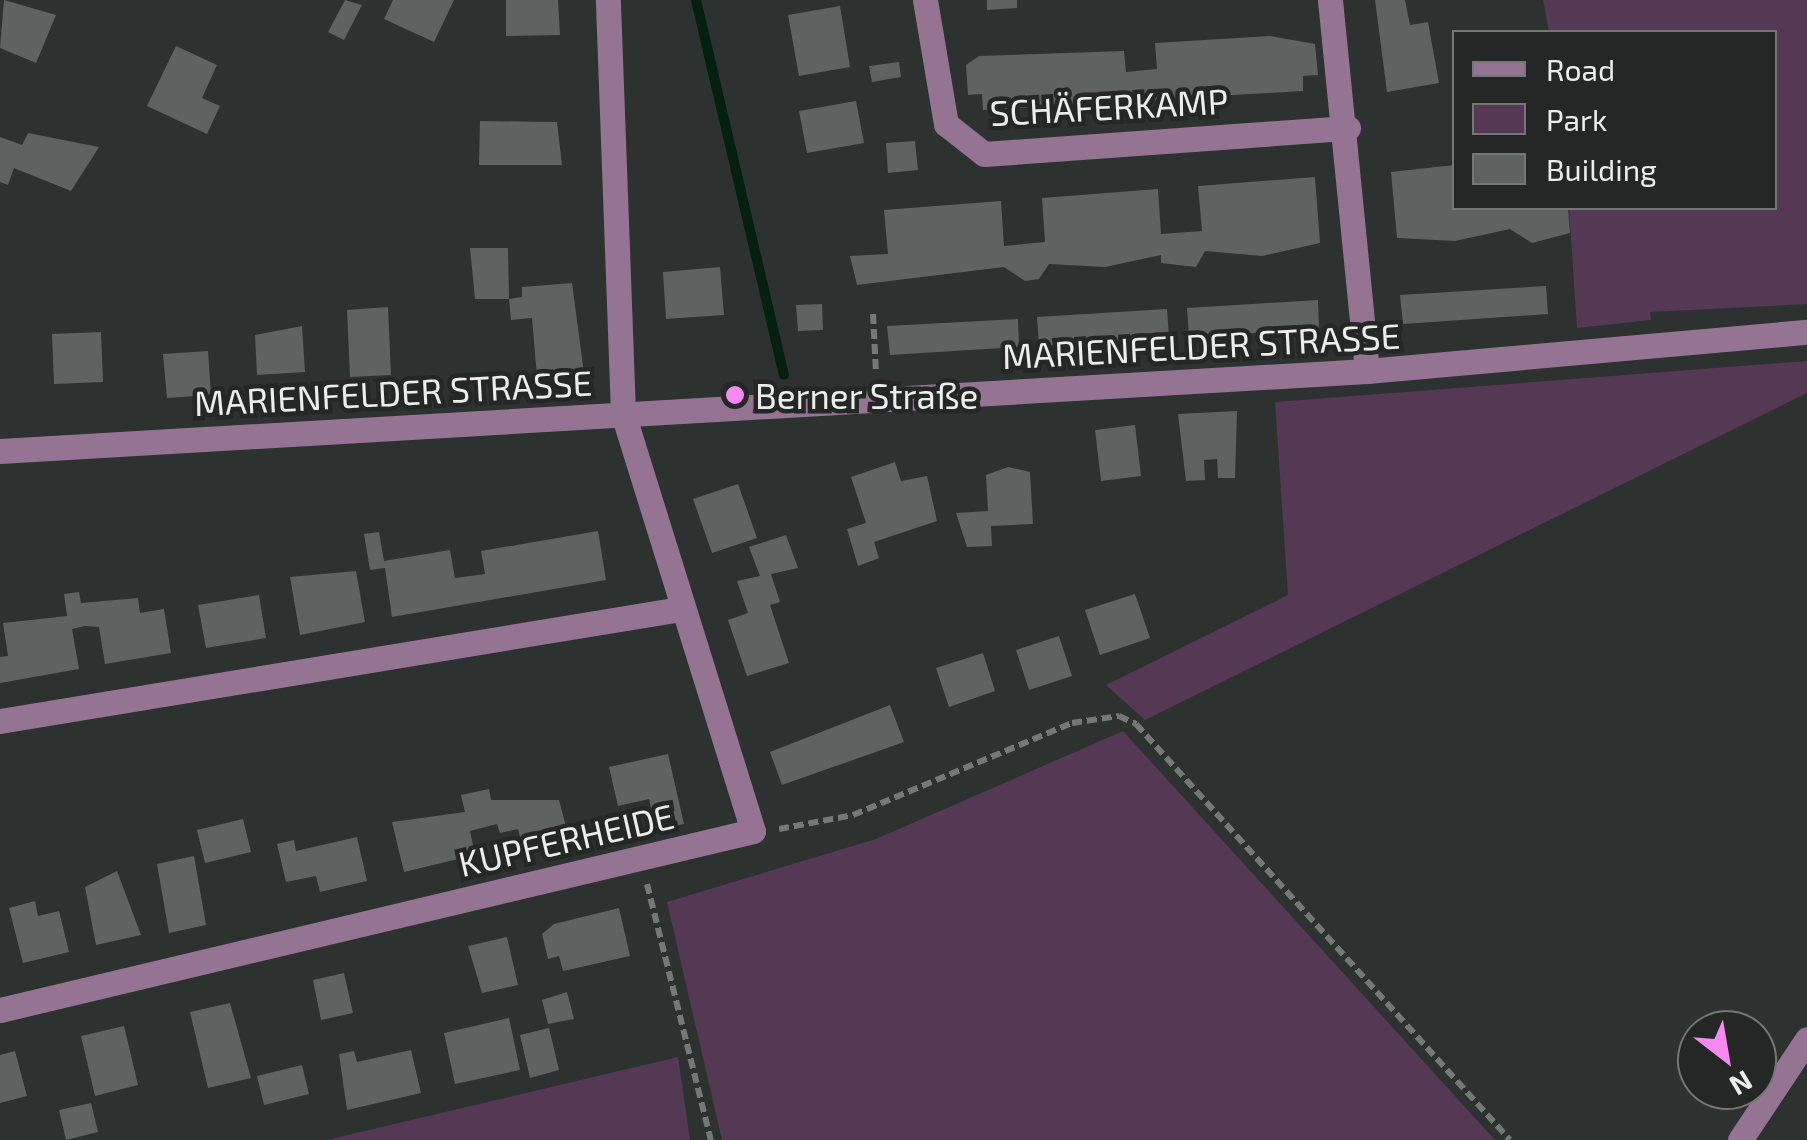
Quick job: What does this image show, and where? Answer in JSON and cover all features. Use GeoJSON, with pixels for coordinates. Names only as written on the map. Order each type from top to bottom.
{"type":"FeatureCollection","features":[{"type":"Feature","properties":{"kind":"street"},"geometry":{"type":"LineString","coordinates":[[608,0],[623,413],[680,609],[753,831]]}},
{"type":"Feature","properties":{"kind":"street","name":"SCHÄFERKAMP"},"geometry":{"type":"LineString","coordinates":[[925,0],[946,124],[984,154],[1348,128]]}},
{"type":"Feature","properties":{"kind":"street"},"geometry":{"type":"LineString","coordinates":[[1330,0],[1348,128],[1366,371]]}},
{"type":"Feature","properties":{"kind":"street","name":"MARIENFELDER STRASSE"},"geometry":{"type":"LineString","coordinates":[[0,450],[1366,371],[1807,332]]}},
{"type":"Feature","properties":{"kind":"street"},"geometry":{"type":"LineString","coordinates":[[0,720],[680,609]]}},
{"type":"Feature","properties":{"kind":"street","name":"KUPFERHEIDE"},"geometry":{"type":"LineString","coordinates":[[0,1010],[753,831]]}},
{"type":"Feature","properties":{"kind":"street"},"geometry":{"type":"LineString","coordinates":[[1740,1140],[1807,1040]]}},
{"type":"Feature","properties":{"kind":"path"},"geometry":{"type":"LineString","coordinates":[[873,314],[877,399]]}},
{"type":"Feature","properties":{"kind":"path"},"geometry":{"type":"LineString","coordinates":[[753,831],[854,816],[1097,716],[1136,724],[1510,1140]]}},
{"type":"Feature","properties":{"kind":"path"},"geometry":{"type":"LineString","coordinates":[[640,856],[711,1140]]}},
{"type":"Feature","properties":{"kind":"green space"},"geometry":{"type":"Polygon","coordinates":[[[1543,0],[1807,0],[1807,304],[1650,312],[1651,320],[1577,328],[1569,210],[1777,210],[1777,30],[1549,30],[1543,0]]]}},
{"type":"Feature","properties":{"kind":"green space"},"geometry":{"type":"Polygon","coordinates":[[[1807,361],[1807,393],[1145,720],[1106,685],[1288,595],[1275,402],[1807,361]]]}},
{"type":"Feature","properties":{"kind":"green space"},"geometry":{"type":"Polygon","coordinates":[[[1123,731],[1495,1140],[722,1140],[667,902],[876,839],[1123,731]]]}},
{"type":"Feature","properties":{"kind":"green space"},"geometry":{"type":"Polygon","coordinates":[[[678,1057],[690,1140],[329,1140],[335,1138],[678,1057]]]}},
{"type":"Feature","properties":{"kind":"building"},"geometry":{"type":"Polygon","coordinates":[[[4,0],[56,15],[36,63],[0,48],[4,0]]]}},
{"type":"Feature","properties":{"kind":"building"},"geometry":{"type":"Polygon","coordinates":[[[345,0],[362,5],[344,40],[328,32],[345,0]]]}},
{"type":"Feature","properties":{"kind":"building"},"geometry":{"type":"Polygon","coordinates":[[[393,0],[454,0],[434,42],[384,19],[393,0]]]}},
{"type":"Feature","properties":{"kind":"building"},"geometry":{"type":"Polygon","coordinates":[[[506,0],[558,0],[560,35],[506,36],[506,0]]]}},
{"type":"Feature","properties":{"kind":"building"},"geometry":{"type":"Polygon","coordinates":[[[987,0],[1017,0],[1017,8],[987,10],[987,0]]]}},
{"type":"Feature","properties":{"kind":"building"},"geometry":{"type":"Polygon","coordinates":[[[1375,0],[1405,0],[1410,25],[1428,22],[1439,83],[1387,92],[1375,0]]]}},
{"type":"Feature","properties":{"kind":"building"},"geometry":{"type":"Polygon","coordinates":[[[840,6],[850,67],[799,76],[788,15],[840,6]]]}},
{"type":"Feature","properties":{"kind":"building"},"geometry":{"type":"Polygon","coordinates":[[[1270,36],[1315,44],[1318,75],[1303,76],[1303,91],[983,110],[982,94],[968,95],[966,65],[979,56],[1124,51],[1126,72],[1157,69],[1155,43],[1270,36]]]}},
{"type":"Feature","properties":{"kind":"building"},"geometry":{"type":"Polygon","coordinates":[[[176,46],[217,65],[202,98],[220,106],[207,134],[147,106],[176,46]]]}},
{"type":"Feature","properties":{"kind":"building"},"geometry":{"type":"Polygon","coordinates":[[[899,62],[901,77],[872,82],[869,66],[899,62]]]}},
{"type":"Feature","properties":{"kind":"building"},"geometry":{"type":"Polygon","coordinates":[[[856,101],[864,143],[807,153],[799,111],[856,101]]]}},
{"type":"Feature","properties":{"kind":"building"},"geometry":{"type":"Polygon","coordinates":[[[480,121],[557,122],[562,165],[479,165],[480,121]]]}},
{"type":"Feature","properties":{"kind":"building"},"geometry":{"type":"Polygon","coordinates":[[[28,133],[99,147],[71,191],[14,168],[8,185],[0,182],[0,137],[22,145],[28,133]]]}},
{"type":"Feature","properties":{"kind":"building"},"geometry":{"type":"Polygon","coordinates":[[[915,141],[918,170],[888,173],[886,143],[915,141]]]}},
{"type":"Feature","properties":{"kind":"building"},"geometry":{"type":"Polygon","coordinates":[[[1452,165],[1452,210],[1568,210],[1570,233],[1532,243],[1510,229],[1455,241],[1397,238],[1391,172],[1452,165]]]}},
{"type":"Feature","properties":{"kind":"building"},"geometry":{"type":"Polygon","coordinates":[[[1315,177],[1320,243],[1262,256],[1205,251],[1196,267],[1161,263],[1161,255],[1105,267],[1049,264],[1039,279],[1025,281],[1004,267],[857,285],[850,256],[888,254],[884,210],[1001,201],[1004,246],[1045,242],[1042,198],[1158,189],[1161,234],[1202,231],[1198,186],[1315,177]]]}},
{"type":"Feature","properties":{"kind":"building"},"geometry":{"type":"Polygon","coordinates":[[[470,248],[508,248],[509,299],[475,299],[470,248]]]}},
{"type":"Feature","properties":{"kind":"building"},"geometry":{"type":"Polygon","coordinates":[[[720,267],[724,315],[666,319],[663,272],[720,267]]]}},
{"type":"Feature","properties":{"kind":"building"},"geometry":{"type":"Polygon","coordinates":[[[572,283],[584,373],[537,377],[532,318],[511,320],[509,299],[522,297],[522,287],[572,283]]]}},
{"type":"Feature","properties":{"kind":"building"},"geometry":{"type":"Polygon","coordinates":[[[1546,286],[1548,314],[1403,324],[1400,295],[1546,286]]]}},
{"type":"Feature","properties":{"kind":"building"},"geometry":{"type":"Polygon","coordinates":[[[1318,300],[1319,329],[1189,337],[1187,308],[1318,300]]]}},
{"type":"Feature","properties":{"kind":"building"},"geometry":{"type":"Polygon","coordinates":[[[822,304],[823,330],[798,331],[796,305],[822,304]]]}},
{"type":"Feature","properties":{"kind":"building"},"geometry":{"type":"Polygon","coordinates":[[[388,307],[391,375],[350,377],[347,310],[388,307]]]}},
{"type":"Feature","properties":{"kind":"building"},"geometry":{"type":"Polygon","coordinates":[[[1167,309],[1169,338],[1039,346],[1037,317],[1167,309]]]}},
{"type":"Feature","properties":{"kind":"building"},"geometry":{"type":"Polygon","coordinates":[[[1018,319],[1019,347],[890,355],[887,326],[1018,319]]]}},
{"type":"Feature","properties":{"kind":"building"},"geometry":{"type":"Polygon","coordinates":[[[302,326],[305,372],[257,375],[255,335],[302,326]]]}},
{"type":"Feature","properties":{"kind":"building"},"geometry":{"type":"Polygon","coordinates":[[[101,332],[103,382],[54,384],[52,334],[101,332]]]}},
{"type":"Feature","properties":{"kind":"building"},"geometry":{"type":"Polygon","coordinates":[[[208,351],[211,395],[167,398],[163,354],[208,351]]]}},
{"type":"Feature","properties":{"kind":"building"},"geometry":{"type":"Polygon","coordinates":[[[1237,411],[1235,478],[1218,478],[1217,459],[1204,460],[1205,480],[1186,481],[1178,414],[1237,411]]]}},
{"type":"Feature","properties":{"kind":"building"},"geometry":{"type":"Polygon","coordinates":[[[1135,425],[1141,476],[1101,481],[1095,430],[1135,425]]]}},
{"type":"Feature","properties":{"kind":"building"},"geometry":{"type":"Polygon","coordinates":[[[895,462],[901,481],[927,476],[937,521],[874,542],[879,558],[858,566],[847,529],[866,523],[851,477],[895,462]]]}},
{"type":"Feature","properties":{"kind":"building"},"geometry":{"type":"Polygon","coordinates":[[[1008,467],[1030,472],[1033,524],[991,526],[992,546],[967,547],[956,513],[988,511],[986,475],[1008,467]]]}},
{"type":"Feature","properties":{"kind":"building"},"geometry":{"type":"Polygon","coordinates":[[[738,484],[757,538],[712,553],[693,499],[738,484]]]}},
{"type":"Feature","properties":{"kind":"building"},"geometry":{"type":"Polygon","coordinates":[[[598,531],[606,580],[392,617],[385,568],[370,570],[364,534],[379,532],[384,561],[450,550],[455,578],[485,574],[481,551],[598,531]]]}},
{"type":"Feature","properties":{"kind":"building"},"geometry":{"type":"Polygon","coordinates":[[[786,535],[798,568],[771,574],[780,602],[770,605],[789,663],[747,676],[728,620],[748,613],[737,581],[760,576],[749,547],[786,535]]]}},
{"type":"Feature","properties":{"kind":"building"},"geometry":{"type":"Polygon","coordinates":[[[356,571],[365,622],[300,635],[290,577],[356,571]]]}},
{"type":"Feature","properties":{"kind":"building"},"geometry":{"type":"Polygon","coordinates":[[[79,592],[81,603],[138,598],[140,613],[164,609],[171,653],[105,664],[99,627],[85,626],[72,629],[79,669],[0,683],[0,657],[8,656],[3,623],[67,616],[64,594],[79,592]]]}},
{"type":"Feature","properties":{"kind":"building"},"geometry":{"type":"Polygon","coordinates":[[[1135,594],[1150,638],[1100,655],[1085,610],[1135,594]]]}},
{"type":"Feature","properties":{"kind":"building"},"geometry":{"type":"Polygon","coordinates":[[[259,595],[266,638],[206,648],[198,605],[259,595]]]}},
{"type":"Feature","properties":{"kind":"building"},"geometry":{"type":"Polygon","coordinates":[[[1059,636],[1072,676],[1029,690],[1016,650],[1059,636]]]}},
{"type":"Feature","properties":{"kind":"building"},"geometry":{"type":"Polygon","coordinates":[[[983,653],[995,691],[949,707],[936,668],[983,653]]]}},
{"type":"Feature","properties":{"kind":"building"},"geometry":{"type":"Polygon","coordinates":[[[890,705],[904,742],[782,785],[770,752],[890,705]]]}},
{"type":"Feature","properties":{"kind":"building"},"geometry":{"type":"Polygon","coordinates":[[[668,754],[684,824],[656,830],[649,799],[618,806],[609,767],[668,754]]]}},
{"type":"Feature","properties":{"kind":"building"},"geometry":{"type":"Polygon","coordinates":[[[489,789],[491,800],[559,800],[569,838],[523,849],[518,829],[500,833],[497,824],[470,831],[475,855],[404,872],[392,822],[465,812],[461,795],[489,789]]]}},
{"type":"Feature","properties":{"kind":"building"},"geometry":{"type":"Polygon","coordinates":[[[243,819],[251,852],[205,863],[197,830],[243,819]]]}},
{"type":"Feature","properties":{"kind":"building"},"geometry":{"type":"Polygon","coordinates":[[[357,837],[367,881],[320,892],[316,876],[286,882],[277,844],[294,840],[296,851],[357,837]]]}},
{"type":"Feature","properties":{"kind":"building"},"geometry":{"type":"Polygon","coordinates":[[[194,856],[206,925],[169,933],[157,864],[194,856]]]}},
{"type":"Feature","properties":{"kind":"building"},"geometry":{"type":"Polygon","coordinates":[[[117,871],[141,935],[96,945],[85,887],[117,871]]]}},
{"type":"Feature","properties":{"kind":"building"},"geometry":{"type":"Polygon","coordinates":[[[35,901],[38,916],[59,911],[69,952],[23,963],[9,908],[35,901]]]}},
{"type":"Feature","properties":{"kind":"building"},"geometry":{"type":"Polygon","coordinates":[[[619,908],[630,956],[563,971],[559,956],[548,959],[542,934],[554,924],[619,908]]]}},
{"type":"Feature","properties":{"kind":"building"},"geometry":{"type":"Polygon","coordinates":[[[507,937],[518,985],[482,993],[468,946],[507,937]]]}},
{"type":"Feature","properties":{"kind":"building"},"geometry":{"type":"Polygon","coordinates":[[[344,973],[353,1013],[321,1020],[313,980],[344,973]]]}},
{"type":"Feature","properties":{"kind":"building"},"geometry":{"type":"Polygon","coordinates":[[[567,992],[574,1019],[548,1024],[542,1000],[567,992]]]}},
{"type":"Feature","properties":{"kind":"building"},"geometry":{"type":"Polygon","coordinates":[[[230,1003],[251,1078],[208,1088],[190,1012],[230,1003]]]}},
{"type":"Feature","properties":{"kind":"building"},"geometry":{"type":"Polygon","coordinates":[[[509,1018],[520,1070],[455,1084],[444,1033],[509,1018]]]}},
{"type":"Feature","properties":{"kind":"building"},"geometry":{"type":"Polygon","coordinates":[[[124,1026],[138,1085],[95,1096],[81,1036],[124,1026]]]}},
{"type":"Feature","properties":{"kind":"building"},"geometry":{"type":"Polygon","coordinates":[[[549,1028],[559,1070],[530,1078],[520,1035],[549,1028]]]}},
{"type":"Feature","properties":{"kind":"building"},"geometry":{"type":"Polygon","coordinates":[[[411,1050],[421,1093],[347,1110],[339,1054],[354,1051],[357,1062],[411,1050]]]}},
{"type":"Feature","properties":{"kind":"building"},"geometry":{"type":"Polygon","coordinates":[[[15,1051],[27,1096],[0,1103],[0,1055],[15,1051]]]}},
{"type":"Feature","properties":{"kind":"building"},"geometry":{"type":"Polygon","coordinates":[[[302,1065],[309,1094],[264,1105],[257,1076],[302,1065]]]}},
{"type":"Feature","properties":{"kind":"building"},"geometry":{"type":"Polygon","coordinates":[[[91,1103],[98,1132],[66,1140],[59,1110],[91,1103]]]}},
{"type":"Feature","properties":{"kind":"waterway"},"geometry":{"type":"LineString","coordinates":[[696,0],[784,375]]}},
{"type":"Feature","properties":{"kind":"place","name":"Berner Straße"},"geometry":{"type":"Point","coordinates":[735,395]}}]}
